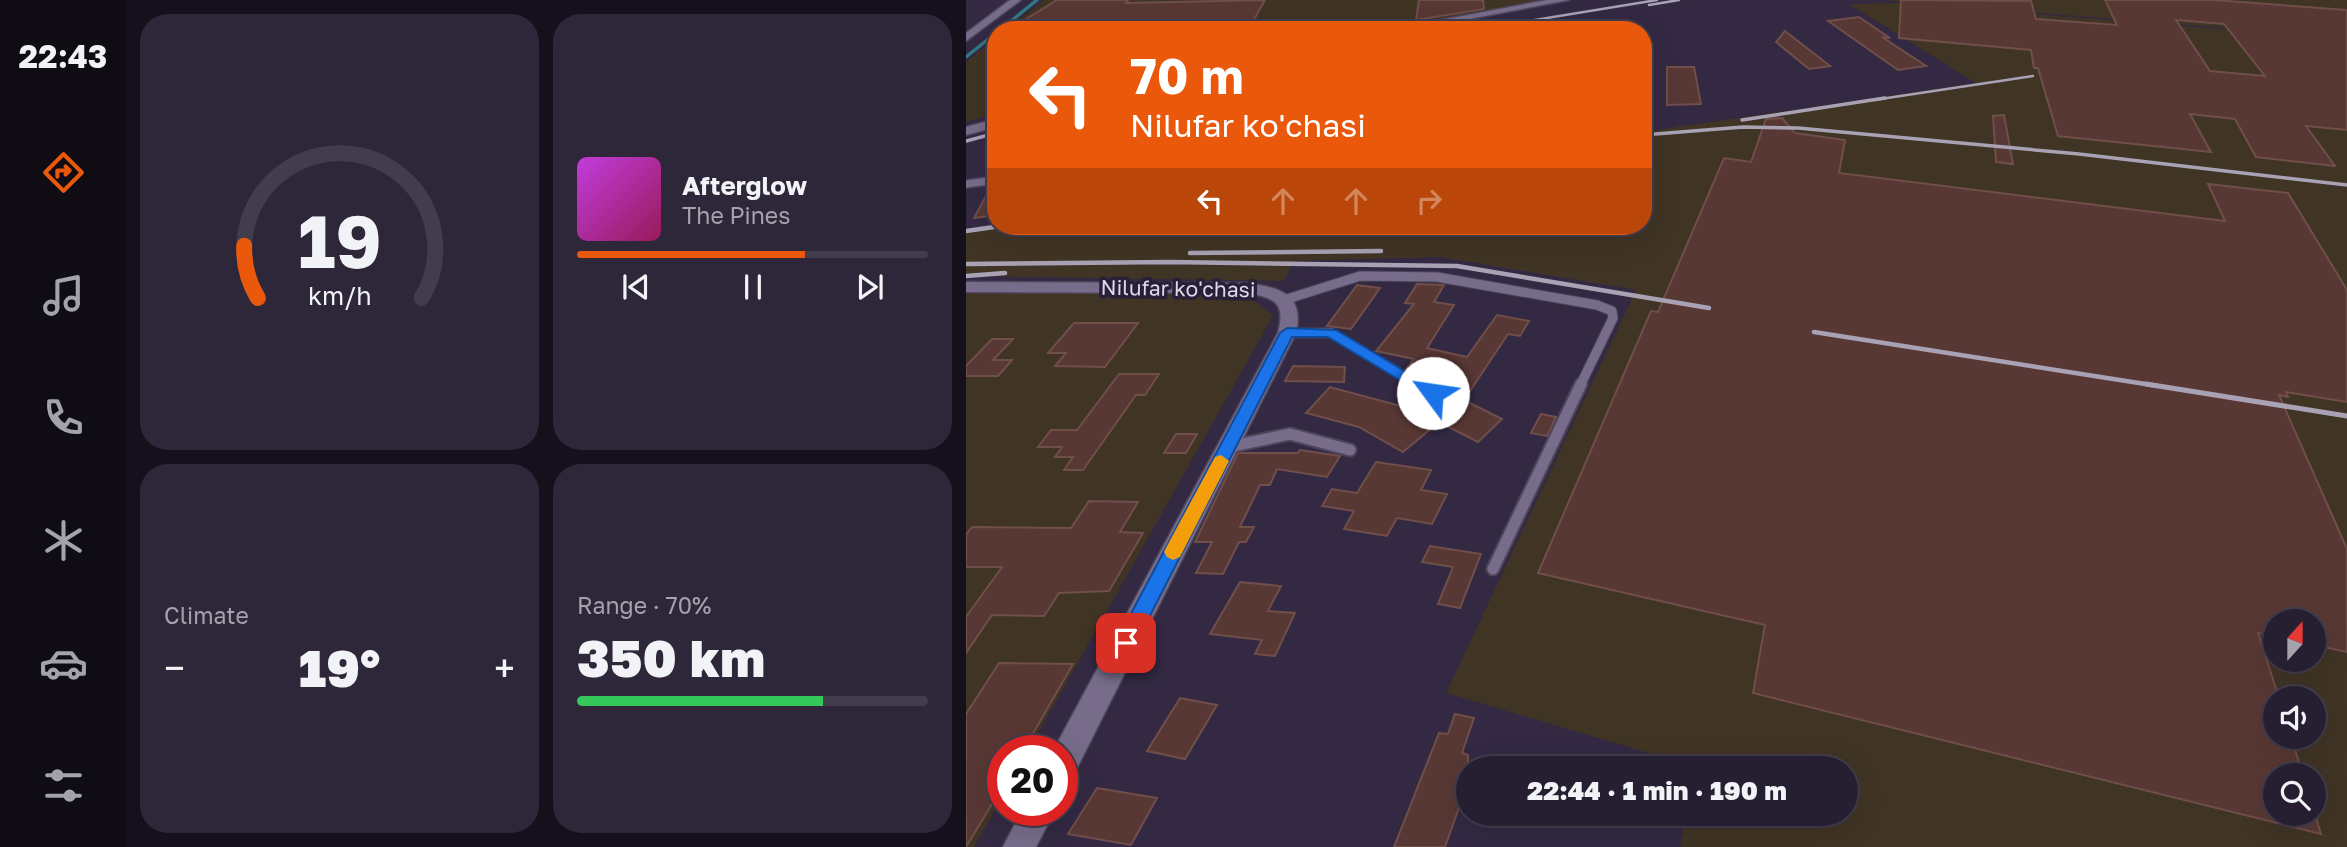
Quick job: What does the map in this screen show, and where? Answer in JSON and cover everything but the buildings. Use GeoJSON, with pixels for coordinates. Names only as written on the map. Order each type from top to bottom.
{"type":"FeatureCollection","features":[{"type":"Feature","properties":{"kind":"street"},"geometry":{"type":"LineString","coordinates":[[988,21],[1016,0]]}},
{"type":"Feature","properties":{"kind":"street"},"geometry":{"type":"LineString","coordinates":[[1444,21],[1564,0]]}},
{"type":"Feature","properties":{"kind":"street"},"geometry":{"type":"LineString","coordinates":[[966,38],[987,22]]}},
{"type":"Feature","properties":{"kind":"street"},"geometry":{"type":"LineString","coordinates":[[966,131],[987,125]]}},
{"type":"Feature","properties":{"kind":"street","name":"Nilufar ko'chasi"},"geometry":{"type":"LineString","coordinates":[[966,287],[1245,288],[1267,292],[1284,300],[1292,314],[1287,333]]}},
{"type":"Feature","properties":{"kind":"street"},"geometry":{"type":"LineString","coordinates":[[1078,735],[1287,333]]}},
{"type":"Feature","properties":{"kind":"street"},"geometry":{"type":"LineString","coordinates":[[1020,847],[1031,826]]}},
{"type":"Feature","properties":{"kind":"lane"},"geometry":{"type":"LineString","coordinates":[[966,184],[987,181]]}},
{"type":"Feature","properties":{"kind":"lane"},"geometry":{"type":"LineString","coordinates":[[1284,300],[1360,275],[1437,277],[1597,305],[1612,311],[1613,318],[1493,569]]}},
{"type":"Feature","properties":{"kind":"lane"},"geometry":{"type":"LineString","coordinates":[[1287,333],[1331,333],[1433,393]]}},
{"type":"Feature","properties":{"kind":"lane"},"geometry":{"type":"LineString","coordinates":[[1228,447],[1290,434],[1350,450]]}},
{"type":"Feature","properties":{"kind":"shaded area"},"geometry":{"type":"Polygon","coordinates":[[[1044,0],[1557,0],[1434,21],[1017,21],[1044,0]]]}},
{"type":"Feature","properties":{"kind":"shaded area"},"geometry":{"type":"Polygon","coordinates":[[[1891,0],[2347,0],[2347,38],[1890,1],[1891,0]]]}},
{"type":"Feature","properties":{"kind":"shaded area"},"geometry":{"type":"Polygon","coordinates":[[[1894,3],[2347,39],[2347,847],[1680,847],[1683,826],[1858,826],[1858,756],[1659,756],[1446,693],[1636,290],[1440,257],[1294,261],[1284,281],[966,276],[966,232],[987,229],[987,235],[1652,235],[1652,131],[1976,83],[1849,4],[1894,3]]]}},
{"type":"Feature","properties":{"kind":"shaded area"},"geometry":{"type":"Polygon","coordinates":[[[987,45],[987,116],[966,122],[966,62],[987,45]]]}},
{"type":"Feature","properties":{"kind":"shaded area"},"geometry":{"type":"Polygon","coordinates":[[[966,292],[1248,295],[1273,316],[1037,735],[987,735],[987,824],[974,847],[966,847],[966,292]]]}},
{"type":"Feature","properties":{"kind":"waterway"},"geometry":{"type":"LineString","coordinates":[[1011,21],[1037,0]]}},
{"type":"Feature","properties":{"kind":"waterway"},"geometry":{"type":"LineString","coordinates":[[966,57],[987,40]]}},
{"type":"Feature","properties":{"kind":"railway"},"geometry":{"type":"LineString","coordinates":[[1528,21],[1657,0]]}},
{"type":"Feature","properties":{"kind":"railway"},"geometry":{"type":"LineString","coordinates":[[1649,5],[1679,0]]}},
{"type":"Feature","properties":{"kind":"railway"},"geometry":{"type":"LineString","coordinates":[[1874,100],[2033,76]]}},
{"type":"Feature","properties":{"kind":"railway"},"geometry":{"type":"LineString","coordinates":[[1742,120],[1885,98]]}},
{"type":"Feature","properties":{"kind":"railway"},"geometry":{"type":"LineString","coordinates":[[1652,134],[1743,127],[1798,128],[2079,154],[2347,185]]}},
{"type":"Feature","properties":{"kind":"railway"},"geometry":{"type":"LineString","coordinates":[[966,141],[987,135]]}},
{"type":"Feature","properties":{"kind":"railway"},"geometry":{"type":"LineString","coordinates":[[966,231],[987,228]]}},
{"type":"Feature","properties":{"kind":"railway"},"geometry":{"type":"LineString","coordinates":[[1190,253],[1381,251]]}},
{"type":"Feature","properties":{"kind":"railway"},"geometry":{"type":"LineString","coordinates":[[966,264],[1169,262],[1457,266],[1709,308]]}},
{"type":"Feature","properties":{"kind":"railway"},"geometry":{"type":"LineString","coordinates":[[966,276],[1005,273]]}},
{"type":"Feature","properties":{"kind":"railway"},"geometry":{"type":"LineString","coordinates":[[1814,332],[2158,386]]}},
{"type":"Feature","properties":{"kind":"railway"},"geometry":{"type":"LineString","coordinates":[[2146,384],[2347,416]]}},
{"type":"Feature","properties":{"kind":"slow traffic"},"geometry":{"type":"LineString","coordinates":[[1173,552],[1221,461]]}},
{"type":"Feature","properties":{"kind":"route"},"geometry":{"type":"LineString","coordinates":[[1126,643],[1287,333],[1331,333],[1433,393]]}}]}
